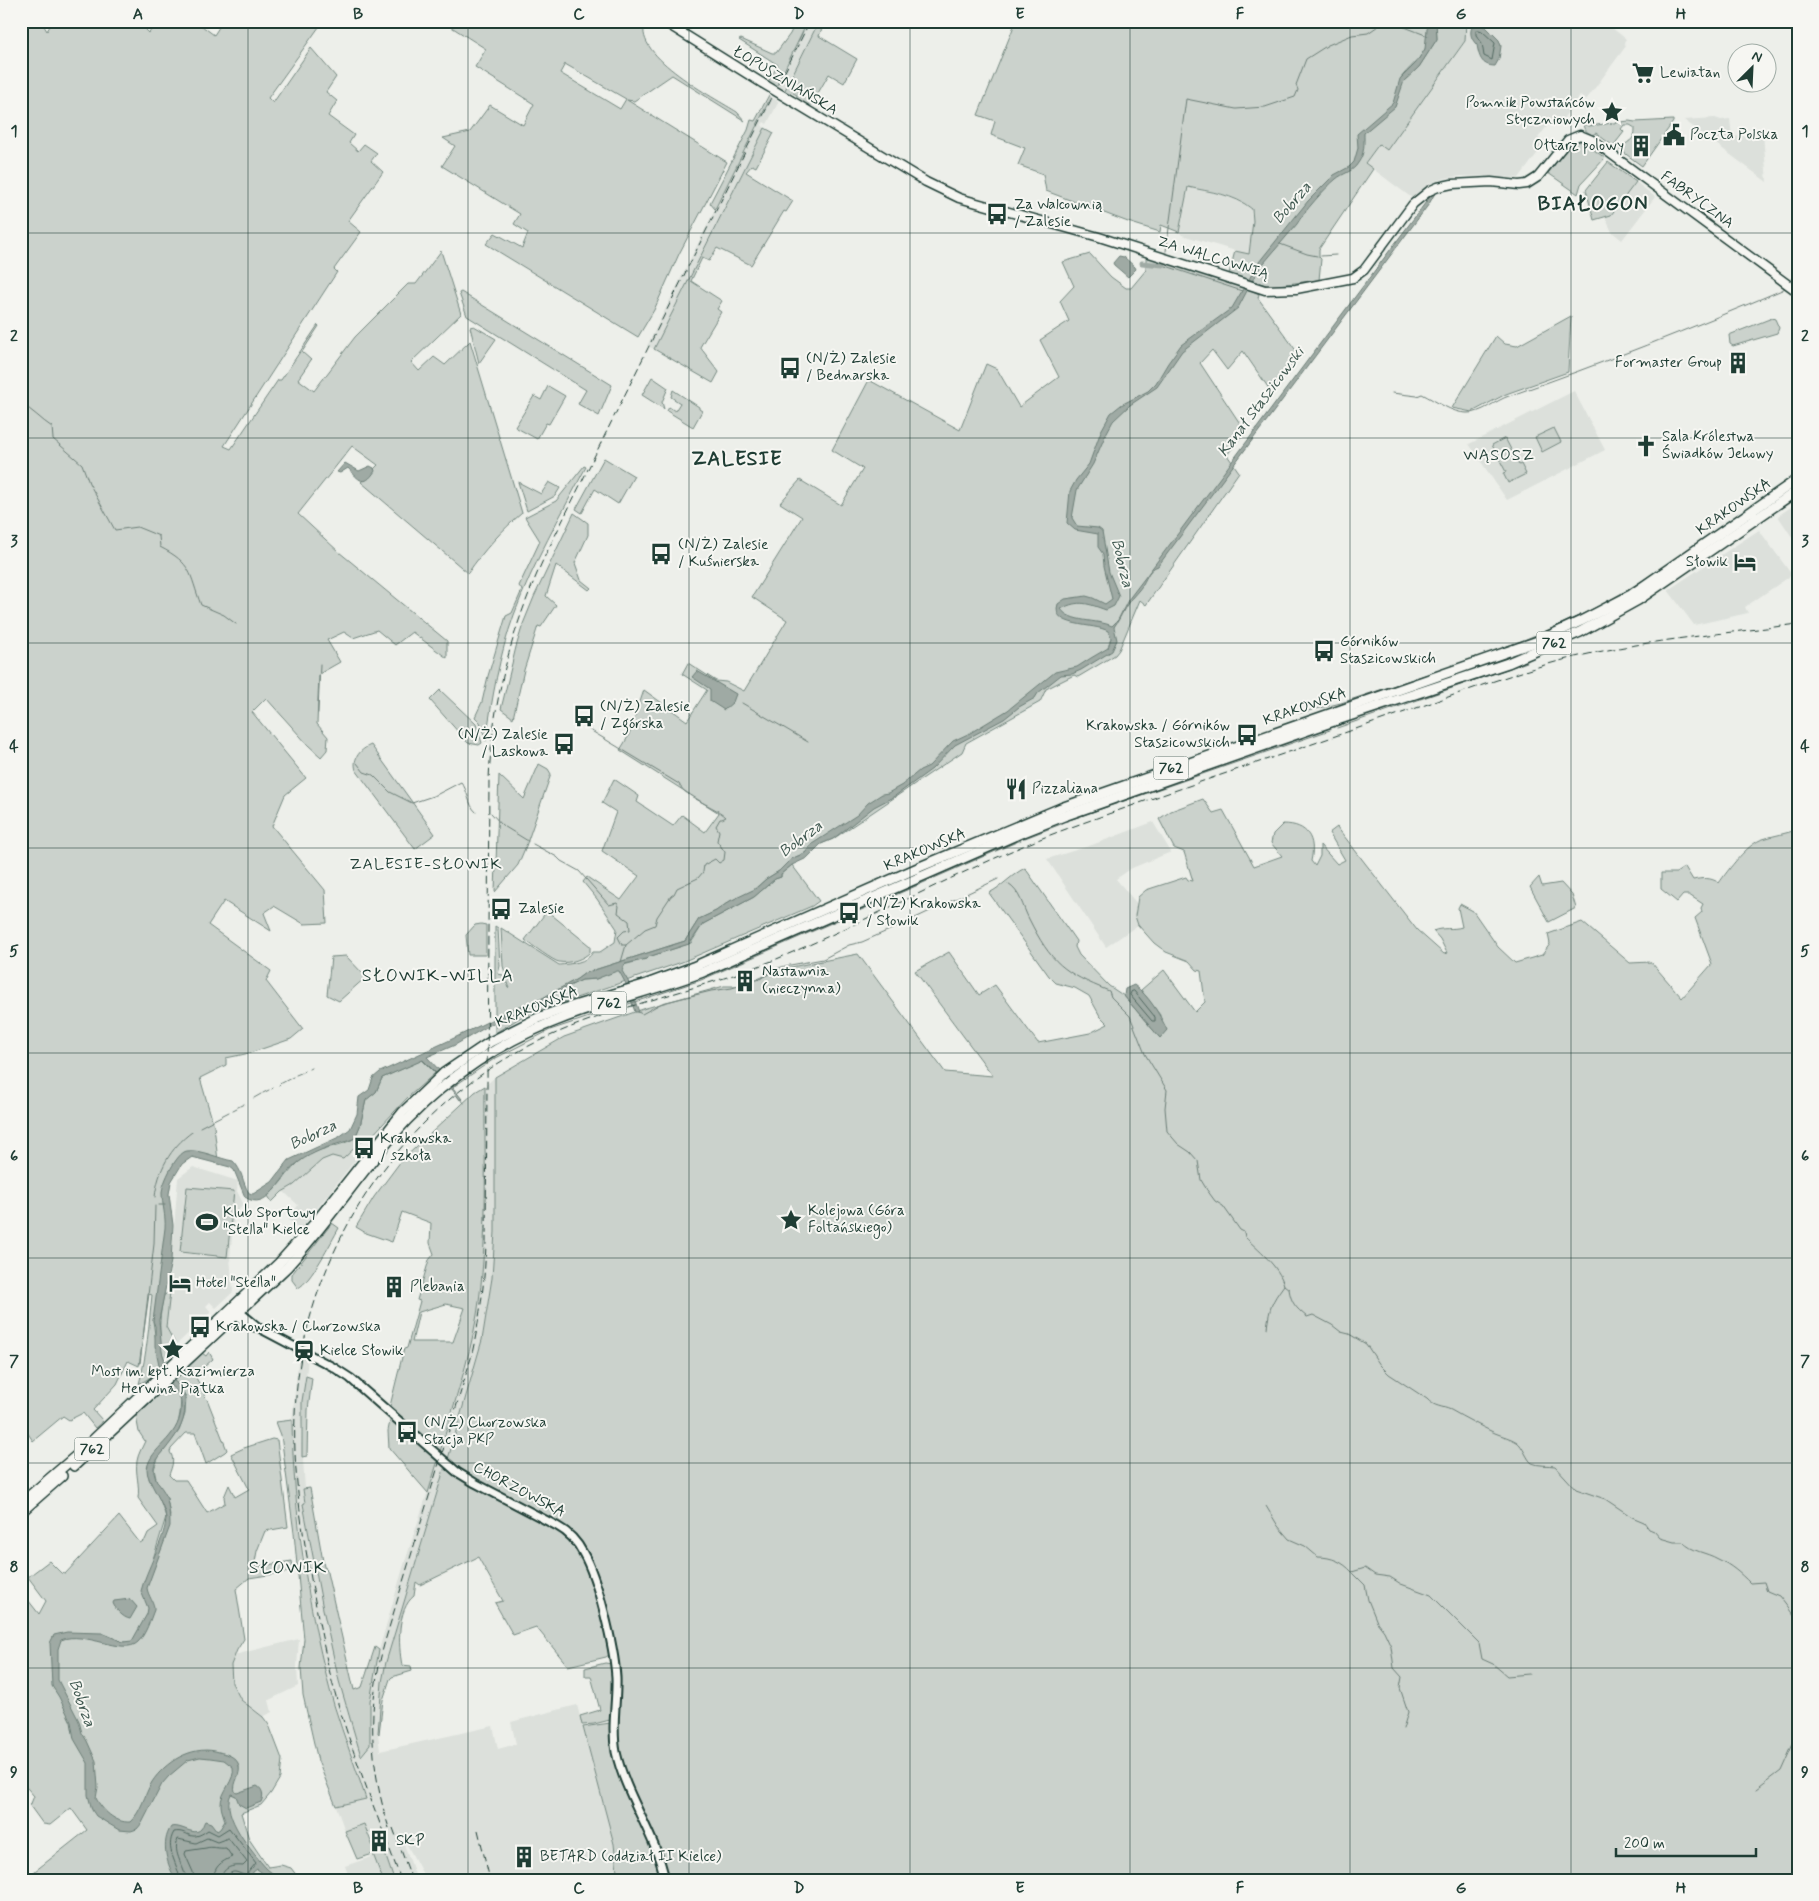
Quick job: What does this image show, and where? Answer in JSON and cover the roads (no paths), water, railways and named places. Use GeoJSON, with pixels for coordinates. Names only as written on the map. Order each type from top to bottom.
{"type":"FeatureCollection","features":[{"type":"Feature","properties":{"kind":"main road","name":"ŁOPUSZNIAŃSKA"},"geometry":{"type":"LineString","coordinates":[[663,21],[893,163]]}},
{"type":"Feature","properties":{"kind":"main road","name":"ZA WALCOWNIĄ"},"geometry":{"type":"LineString","coordinates":[[893,163],[959,198],[1099,237],[1260,289],[1294,289],[1356,277],[1366,268],[1416,201],[1435,188],[1448,184],[1491,182],[1528,184],[1538,177],[1566,141],[1577,135]]}},
{"type":"Feature","properties":{"kind":"main road","name":"FABRYCZNA"},"geometry":{"type":"LineString","coordinates":[[1577,135],[1585,136],[1592,140],[1795,290]]}},
{"type":"Feature","properties":{"kind":"main road","name":"KRAKOWSKA"},"geometry":{"type":"LineString","coordinates":[[237,1312],[302,1238],[403,1112],[444,1074],[504,1034],[557,1011],[647,984],[693,967],[922,866],[1061,808],[1538,641],[1631,595],[1798,479]]}},
{"type":"Feature","properties":{"kind":"main road","name":"KRAKOWSKA"},"geometry":{"type":"LineString","coordinates":[[159,1382],[272,1281],[312,1240],[388,1141],[408,1119],[453,1079],[476,1062],[515,1039],[560,1019],[703,972],[1064,816],[1508,663],[1580,632],[1638,600],[1798,490]]}},
{"type":"Feature","properties":{"kind":"main road","name":"762"},"geometry":{"type":"LineString","coordinates":[[21,1503],[159,1382]]}},
{"type":"Feature","properties":{"kind":"main road","name":"762"},"geometry":{"type":"LineString","coordinates":[[21,1512],[159,1382]]}},
{"type":"Feature","properties":{"kind":"street","name":"CHORZOWSKA"},"geometry":{"type":"LineString","coordinates":[[237,1312],[246,1323],[260,1328],[342,1373],[378,1401],[457,1472],[557,1526],[570,1535],[577,1543],[592,1571],[613,1652],[616,1676],[614,1729],[616,1752],[661,1864],[665,1880]]}},
{"type":"Feature","properties":{"kind":"water"},"geometry":{"type":"Polygon","coordinates":[[[1430,21],[1436,21],[1437,39],[1419,67],[1404,81],[1395,107],[1364,133],[1363,152],[1356,166],[1336,179],[1309,207],[1258,270],[1238,308],[1182,351],[1157,387],[1130,405],[1113,421],[1093,464],[1077,490],[1072,518],[1077,526],[1098,528],[1102,531],[1109,572],[1119,596],[1114,606],[1106,610],[1089,604],[1079,603],[1061,609],[1077,619],[1112,626],[1118,620],[1128,600],[1432,194],[1435,193],[1429,204],[1158,566],[1152,569],[1114,627],[1117,640],[1112,651],[1081,670],[1072,674],[1061,675],[1038,693],[1035,698],[1019,707],[1004,719],[955,745],[932,769],[895,796],[874,807],[833,839],[821,844],[807,858],[792,865],[781,874],[781,877],[775,879],[754,897],[703,924],[689,944],[625,964],[622,971],[628,981],[639,1012],[635,1012],[626,984],[619,971],[596,979],[582,980],[542,1002],[517,1011],[455,1045],[427,1057],[454,1086],[453,1088],[462,1099],[460,1100],[452,1089],[449,1089],[423,1060],[382,1078],[376,1092],[366,1100],[355,1138],[305,1158],[290,1170],[267,1197],[260,1200],[253,1201],[245,1197],[234,1170],[230,1167],[192,1157],[182,1164],[171,1182],[169,1194],[173,1225],[171,1261],[159,1320],[162,1352],[166,1364],[160,1369],[155,1346],[155,1326],[153,1321],[165,1228],[162,1193],[164,1182],[175,1162],[183,1153],[198,1151],[233,1161],[239,1169],[249,1193],[253,1194],[272,1182],[289,1160],[339,1137],[350,1129],[357,1114],[359,1097],[369,1090],[373,1078],[380,1072],[516,1008],[539,1000],[585,973],[685,941],[699,919],[755,889],[779,871],[791,859],[805,853],[812,844],[857,815],[868,803],[902,785],[920,770],[929,766],[953,741],[1008,710],[1055,672],[1077,667],[1108,648],[1111,638],[1108,631],[1075,624],[1061,617],[1057,612],[1058,604],[1065,599],[1086,596],[1105,604],[1112,599],[1103,554],[1098,547],[1098,534],[1075,530],[1067,523],[1070,491],[1089,464],[1101,431],[1111,413],[1121,405],[1148,391],[1156,383],[1181,345],[1232,308],[1259,262],[1308,201],[1334,175],[1354,162],[1358,148],[1357,134],[1393,103],[1400,79],[1416,63],[1425,49],[1427,29],[1430,21]]]}},
{"type":"Feature","properties":{"kind":"water"},"geometry":{"type":"Polygon","coordinates":[[[1477,25],[1485,26],[1499,40],[1501,46],[1499,59],[1495,66],[1490,66],[1482,60],[1477,45],[1472,39],[1472,27],[1477,25]]]}},
{"type":"Feature","properties":{"kind":"water"},"geometry":{"type":"Polygon","coordinates":[[[1119,256],[1124,257],[1136,269],[1128,277],[1113,263],[1119,256]]]}},
{"type":"Feature","properties":{"kind":"water"},"geometry":{"type":"Polygon","coordinates":[[[345,463],[359,471],[370,466],[375,471],[365,481],[358,479],[348,468],[340,473],[337,472],[345,463]]]}},
{"type":"Feature","properties":{"kind":"water"},"geometry":{"type":"Polygon","coordinates":[[[697,671],[736,694],[733,702],[724,710],[710,701],[710,689],[692,677],[697,671]]]}},
{"type":"Feature","properties":{"kind":"water"},"geometry":{"type":"Polygon","coordinates":[[[1134,985],[1149,1000],[1167,1030],[1160,1038],[1124,996],[1125,989],[1134,985]]]}},
{"type":"Feature","properties":{"kind":"water"},"geometry":{"type":"Polygon","coordinates":[[[173,1380],[184,1395],[185,1413],[179,1430],[154,1467],[155,1476],[166,1495],[170,1526],[147,1588],[154,1610],[146,1631],[141,1639],[132,1646],[114,1645],[81,1638],[61,1640],[58,1649],[58,1680],[79,1721],[82,1733],[96,1761],[98,1787],[96,1798],[110,1815],[124,1822],[130,1822],[137,1813],[157,1775],[179,1757],[188,1753],[206,1750],[228,1755],[236,1760],[239,1767],[234,1788],[235,1792],[257,1786],[261,1789],[263,1795],[261,1802],[246,1808],[239,1804],[236,1796],[231,1794],[229,1803],[234,1823],[246,1844],[260,1861],[268,1870],[282,1880],[272,1880],[257,1869],[253,1872],[251,1880],[243,1880],[236,1877],[226,1880],[176,1880],[173,1874],[165,1847],[171,1827],[179,1827],[195,1832],[202,1828],[205,1821],[211,1823],[217,1831],[225,1821],[221,1800],[232,1777],[233,1767],[224,1760],[200,1757],[188,1760],[162,1784],[137,1829],[131,1831],[119,1830],[96,1816],[92,1810],[88,1795],[88,1763],[74,1739],[71,1722],[52,1686],[50,1643],[54,1635],[67,1632],[102,1633],[123,1642],[132,1641],[147,1614],[148,1608],[141,1591],[162,1536],[166,1519],[147,1469],[149,1461],[170,1436],[179,1420],[181,1402],[177,1392],[169,1384],[173,1380]]]}},
{"type":"Feature","properties":{"kind":"water"},"geometry":{"type":"Polygon","coordinates":[[[130,1599],[137,1607],[130,1619],[120,1613],[113,1603],[114,1601],[130,1599]]]}},
{"type":"Feature","properties":{"kind":"waterway"},"geometry":{"type":"LineString","coordinates":[[1166,251],[1186,99],[1236,109],[1265,107],[1295,97],[1298,90],[1296,85],[1306,59],[1328,45],[1352,35],[1368,33],[1381,24],[1397,24],[1428,36]]}},
{"type":"Feature","properties":{"kind":"waterway"},"geometry":{"type":"LineString","coordinates":[[1280,244],[1317,256]]}},
{"type":"Feature","properties":{"kind":"waterway"},"geometry":{"type":"LineString","coordinates":[[1321,256],[1336,255]]}},
{"type":"Feature","properties":{"kind":"waterway"},"geometry":{"type":"LineString","coordinates":[[1164,262],[1163,265],[1242,291]]}},
{"type":"Feature","properties":{"kind":"waterway"},"geometry":{"type":"LineString","coordinates":[[1142,263],[1163,265]]}},
{"type":"Feature","properties":{"kind":"waterway"},"geometry":{"type":"LineString","coordinates":[[1789,283],[1798,272]]}},
{"type":"Feature","properties":{"kind":"waterway"},"geometry":{"type":"LineString","coordinates":[[1392,393],[1417,396],[1422,394],[1456,411],[1472,413],[1504,398],[1646,345],[1785,288]]}},
{"type":"Feature","properties":{"kind":"waterway"},"geometry":{"type":"LineString","coordinates":[[21,404],[52,427],[53,439],[82,464],[89,483],[115,530],[137,527],[159,536],[160,547],[179,559],[188,570],[201,605],[224,615],[236,624]]}},
{"type":"Feature","properties":{"kind":"waterway"},"geometry":{"type":"LineString","coordinates":[[1707,537],[1723,525]]}},
{"type":"Feature","properties":{"kind":"waterway"},"geometry":{"type":"LineString","coordinates":[[1667,565],[1693,546]]}},
{"type":"Feature","properties":{"kind":"waterway"},"geometry":{"type":"LineString","coordinates":[[1505,647],[1585,613],[1660,569]]}},
{"type":"Feature","properties":{"kind":"waterway"},"geometry":{"type":"LineString","coordinates":[[1461,663],[1495,651]]}},
{"type":"Feature","properties":{"kind":"waterway"},"geometry":{"type":"LineString","coordinates":[[1337,728],[1527,662]]}},
{"type":"Feature","properties":{"kind":"waterway"},"geometry":{"type":"LineString","coordinates":[[318,713],[320,664]]}},
{"type":"Feature","properties":{"kind":"waterway"},"geometry":{"type":"LineString","coordinates":[[1299,713],[1341,703],[1452,666]]}},
{"type":"Feature","properties":{"kind":"waterway"},"geometry":{"type":"LineString","coordinates":[[742,703],[808,742]]}},
{"type":"Feature","properties":{"kind":"waterway"},"geometry":{"type":"LineString","coordinates":[[580,724],[679,784],[687,794],[726,817],[720,819],[716,826],[719,831],[717,841],[725,852],[724,860],[719,863],[715,859],[704,865],[703,872],[698,878],[677,888],[657,917],[655,925],[645,929],[626,945]]}},
{"type":"Feature","properties":{"kind":"waterway"},"geometry":{"type":"LineString","coordinates":[[1240,738],[1251,733],[1258,726]]}},
{"type":"Feature","properties":{"kind":"waterway"},"geometry":{"type":"LineString","coordinates":[[1072,819],[1330,730]]}},
{"type":"Feature","properties":{"kind":"waterway"},"geometry":{"type":"LineString","coordinates":[[357,763],[364,772],[373,775],[390,792],[412,803],[436,795],[461,782],[476,812]]}},
{"type":"Feature","properties":{"kind":"waterway"},"geometry":{"type":"LineString","coordinates":[[491,813],[502,825],[528,841]]}},
{"type":"Feature","properties":{"kind":"waterway"},"geometry":{"type":"LineString","coordinates":[[1025,838],[1061,824]]}},
{"type":"Feature","properties":{"kind":"waterway"},"geometry":{"type":"LineString","coordinates":[[453,1087],[494,1059],[550,1030],[701,980],[1021,840]]}},
{"type":"Feature","properties":{"kind":"waterway"},"geometry":{"type":"LineString","coordinates":[[533,844],[579,871],[609,905],[617,903],[619,906],[618,913],[629,921],[630,930],[624,931],[618,937],[622,945],[626,945],[621,962]]}},
{"type":"Feature","properties":{"kind":"waterway"},"geometry":{"type":"LineString","coordinates":[[638,1012],[642,1014],[662,1003],[732,988],[760,979],[775,969],[785,966],[823,959],[849,945],[862,942],[894,928],[998,879]]}},
{"type":"Feature","properties":{"kind":"waterway"},"geometry":{"type":"LineString","coordinates":[[1008,884],[1019,895],[1044,946],[1060,965],[1094,985],[1109,991],[1111,997],[1130,1016],[1145,1054],[1167,1090],[1165,1108],[1167,1131],[1178,1144],[1190,1152],[1198,1161],[1201,1180],[1215,1201],[1223,1206],[1240,1230],[1244,1232],[1245,1237],[1278,1271],[1284,1285],[1272,1305],[1267,1328]]}},
{"type":"Feature","properties":{"kind":"waterway"},"geometry":{"type":"LineString","coordinates":[[296,1075],[301,1073]]}},
{"type":"Feature","properties":{"kind":"waterway"},"geometry":{"type":"LineString","coordinates":[[282,1083],[293,1077]]}},
{"type":"Feature","properties":{"kind":"waterway"},"geometry":{"type":"LineString","coordinates":[[263,1093],[269,1090]]}},
{"type":"Feature","properties":{"kind":"waterway"},"geometry":{"type":"LineString","coordinates":[[254,1098],[261,1094]]}},
{"type":"Feature","properties":{"kind":"waterway"},"geometry":{"type":"LineString","coordinates":[[461,1099],[464,1103]]}},
{"type":"Feature","properties":{"kind":"waterway"},"geometry":{"type":"LineString","coordinates":[[238,1107],[244,1104]]}},
{"type":"Feature","properties":{"kind":"waterway"},"geometry":{"type":"LineString","coordinates":[[233,1110],[237,1108]]}},
{"type":"Feature","properties":{"kind":"waterway"},"geometry":{"type":"LineString","coordinates":[[200,1127],[229,1112]]}},
{"type":"Feature","properties":{"kind":"waterway"},"geometry":{"type":"LineString","coordinates":[[155,1197],[159,1178],[166,1160],[177,1145],[192,1132]]}},
{"type":"Feature","properties":{"kind":"waterway"},"geometry":{"type":"LineString","coordinates":[[159,1205],[165,1205]]}},
{"type":"Feature","properties":{"kind":"waterway"},"geometry":{"type":"LineString","coordinates":[[140,1364],[154,1244],[155,1206]]}},
{"type":"Feature","properties":{"kind":"waterway"},"geometry":{"type":"LineString","coordinates":[[1284,1285],[1289,1289],[1295,1305],[1307,1317],[1313,1315],[1366,1344],[1380,1365],[1389,1374],[1432,1404],[1451,1410],[1515,1441],[1532,1463],[1555,1466],[1576,1489],[1605,1499],[1632,1517],[1644,1522],[1660,1538],[1674,1542],[1683,1542],[1691,1548],[1723,1561],[1750,1583],[1764,1582],[1767,1591],[1779,1596],[1798,1621]]}},
{"type":"Feature","properties":{"kind":"waterway"},"geometry":{"type":"LineString","coordinates":[[1266,1506],[1278,1526],[1289,1539],[1305,1546],[1318,1557],[1333,1559],[1345,1565],[1352,1572],[1365,1568],[1375,1575],[1390,1577],[1401,1584],[1431,1595],[1479,1643],[1482,1659],[1493,1664],[1507,1676],[1529,1674]]}},
{"type":"Feature","properties":{"kind":"waterway"},"geometry":{"type":"LineString","coordinates":[[1353,1573],[1365,1585],[1368,1600],[1377,1622],[1384,1631],[1391,1646],[1394,1668],[1402,1677],[1400,1688],[1408,1712],[1403,1729]]}},
{"type":"Feature","properties":{"kind":"waterway"},"geometry":{"type":"LineString","coordinates":[[1756,1790],[1781,1771],[1798,1733]]}},
{"type":"Feature","properties":{"kind":"railway"},"geometry":{"type":"LineString","coordinates":[[389,1828],[377,1781],[374,1758],[373,1711],[375,1688],[385,1641],[471,1358],[483,1285],[486,1241],[489,780],[494,723],[505,667],[521,613],[543,560],[810,21]]}},
{"type":"Feature","properties":{"kind":"railway"},"geometry":{"type":"LineString","coordinates":[[401,1880],[346,1729],[326,1657],[303,1531],[295,1452],[295,1414],[298,1376],[305,1338],[316,1299],[331,1259],[360,1203],[378,1177],[398,1152],[441,1107],[491,1068],[525,1048],[560,1032],[596,1018],[743,972],[779,958],[1007,853],[1080,824],[1496,680],[1556,662],[1627,646],[1798,624]]}},
{"type":"Feature","properties":{"kind":"railway"},"geometry":{"type":"LineString","coordinates":[[393,1828],[412,1880]]}},
{"type":"Feature","properties":{"kind":"railway"},"geometry":{"type":"LineString","coordinates":[[478,1830],[490,1880]]}},
{"type":"Feature","properties":{"kind":"place","name":"Lewiatan"},"geometry":{"type":"Point","coordinates":[1643,73]}},
{"type":"Feature","properties":{"kind":"place","name":"Pomnik Powstańców Styczniowych"},"geometry":{"type":"Point","coordinates":[1612,112]}},
{"type":"Feature","properties":{"kind":"place","name":"Poczta Polska"},"geometry":{"type":"Point","coordinates":[1674,135]}},
{"type":"Feature","properties":{"kind":"place","name":"Ołtarz polowy"},"geometry":{"type":"Point","coordinates":[1641,146]}},
{"type":"Feature","properties":{"kind":"place","name":"Za Walcownią / Zalesie"},"geometry":{"type":"Point","coordinates":[997,214]}},
{"type":"Feature","properties":{"kind":"place","name":"Formaster Group"},"geometry":{"type":"Point","coordinates":[1738,363]}},
{"type":"Feature","properties":{"kind":"place","name":"(N/Ż) Zalesie / Bednarska"},"geometry":{"type":"Point","coordinates":[790,368]}},
{"type":"Feature","properties":{"kind":"place","name":"Sala Królestwa Świadków Jehowy"},"geometry":{"type":"Point","coordinates":[1646,446]}},
{"type":"Feature","properties":{"kind":"place","name":"(N/Ż) Zalesie / Kuśnierska"},"geometry":{"type":"Point","coordinates":[661,554]}},
{"type":"Feature","properties":{"kind":"place","name":"Słowik"},"geometry":{"type":"Point","coordinates":[1745,562]}},
{"type":"Feature","properties":{"kind":"place","name":"Górników Staszicowskich"},"geometry":{"type":"Point","coordinates":[1324,651]}},
{"type":"Feature","properties":{"kind":"place","name":"(N/Ż) Zalesie / Zgórska"},"geometry":{"type":"Point","coordinates":[584,716]}},
{"type":"Feature","properties":{"kind":"place","name":"Krakowska / Górników Staszicowskich"},"geometry":{"type":"Point","coordinates":[1247,735]}},
{"type":"Feature","properties":{"kind":"place","name":"(N/Ż) Zalesie / Laskowa"},"geometry":{"type":"Point","coordinates":[564,744]}},
{"type":"Feature","properties":{"kind":"place","name":"Pizzaliana"},"geometry":{"type":"Point","coordinates":[1016,789]}},
{"type":"Feature","properties":{"kind":"place","name":"Zalesie"},"geometry":{"type":"Point","coordinates":[501,909]}},
{"type":"Feature","properties":{"kind":"place","name":"(N/Ż) Krakowska / Słowik"},"geometry":{"type":"Point","coordinates":[849,913]}},
{"type":"Feature","properties":{"kind":"place","name":"Nastawnia (nieczynna)"},"geometry":{"type":"Point","coordinates":[745,981]}},
{"type":"Feature","properties":{"kind":"place","name":"Krakowska / szkoła"},"geometry":{"type":"Point","coordinates":[364,1148]}},
{"type":"Feature","properties":{"kind":"place","name":"Kolejowa (Góra Foltańskiego)"},"geometry":{"type":"Point","coordinates":[791,1220]}},
{"type":"Feature","properties":{"kind":"place","name":"Klub Sportowy \"Stella\" Kielce"},"geometry":{"type":"Point","coordinates":[207,1222]}},
{"type":"Feature","properties":{"kind":"place","name":"Hotel \"Stella\""},"geometry":{"type":"Point","coordinates":[180,1283]}},
{"type":"Feature","properties":{"kind":"place","name":"Plebania"},"geometry":{"type":"Point","coordinates":[394,1287]}},
{"type":"Feature","properties":{"kind":"place","name":"Krakowska / Chorzowska"},"geometry":{"type":"Point","coordinates":[200,1327]}},
{"type":"Feature","properties":{"kind":"place","name":"Most im. kpt. Kazimierza Herwina Piątka"},"geometry":{"type":"Point","coordinates":[173,1349]}},
{"type":"Feature","properties":{"kind":"place","name":"Kielce Słowik"},"geometry":{"type":"Point","coordinates":[304,1351]}},
{"type":"Feature","properties":{"kind":"place","name":"(N/Ż) Chorzowska Stacja PKP"},"geometry":{"type":"Point","coordinates":[407,1432]}},
{"type":"Feature","properties":{"kind":"place","name":"SKP"},"geometry":{"type":"Point","coordinates":[379,1841]}},
{"type":"Feature","properties":{"kind":"place","name":"BETARD (oddział II Kielce)"},"geometry":{"type":"Point","coordinates":[524,1857]}},
{"type":"Feature","properties":{"kind":"district","name":"BIAŁOGON"},"geometry":{"type":"Point","coordinates":[1593,204]}},
{"type":"Feature","properties":{"kind":"district","name":"WĄSOSZ"},"geometry":{"type":"Point","coordinates":[1499,455]}},
{"type":"Feature","properties":{"kind":"district","name":"ZALESIE"},"geometry":{"type":"Point","coordinates":[737,459]}},
{"type":"Feature","properties":{"kind":"district","name":"ZALESIE-SŁOWIK"},"geometry":{"type":"Point","coordinates":[426,864]}},
{"type":"Feature","properties":{"kind":"district","name":"SŁOWIK-WILLA"},"geometry":{"type":"Point","coordinates":[438,976]}},
{"type":"Feature","properties":{"kind":"district","name":"SŁOWIK"},"geometry":{"type":"Point","coordinates":[288,1568]}},
{"type":"Feature","properties":{"kind":"water label","name":"Bobrza"},"geometry":{"type":"Point","coordinates":[1292,203]}},
{"type":"Feature","properties":{"kind":"water label","name":"Kanał Staszicowski"},"geometry":{"type":"Point","coordinates":[1261,402]}},
{"type":"Feature","properties":{"kind":"water label","name":"Bobrza"},"geometry":{"type":"Point","coordinates":[1122,563]}},
{"type":"Feature","properties":{"kind":"water label","name":"Bobrza"},"geometry":{"type":"Point","coordinates":[801,839]}},
{"type":"Feature","properties":{"kind":"water label","name":"Bobrza"},"geometry":{"type":"Point","coordinates":[313,1135]}},
{"type":"Feature","properties":{"kind":"water label","name":"Bobrza"},"geometry":{"type":"Point","coordinates":[82,1703]}}]}
